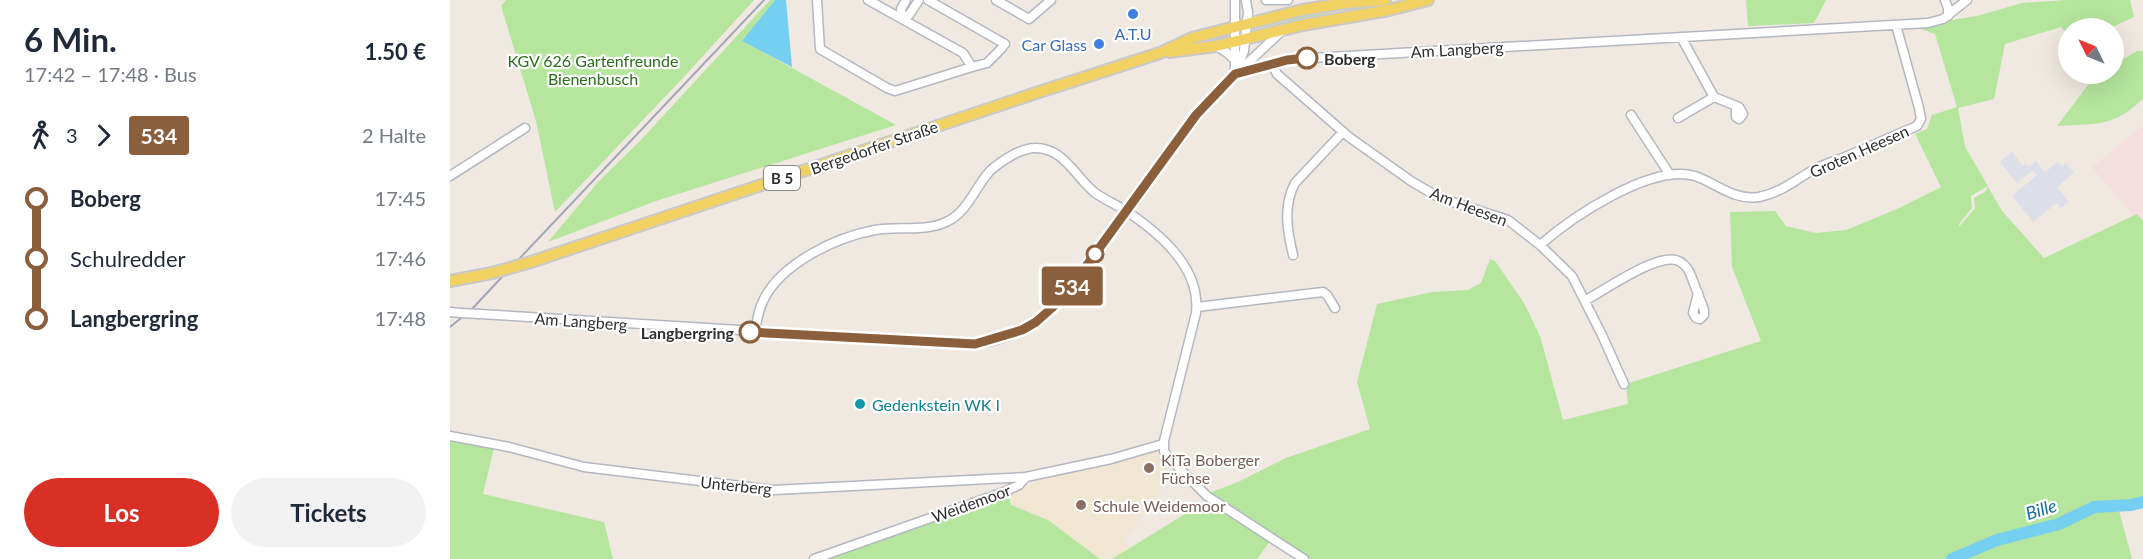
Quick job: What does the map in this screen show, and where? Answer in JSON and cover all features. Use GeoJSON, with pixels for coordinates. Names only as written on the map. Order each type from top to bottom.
{"type":"FeatureCollection","features":[{"type":"Feature","properties":{"kind":"main road","name":"Bergedorfer Straße"},"geometry":{"type":"LineString","coordinates":[[450,281],[492,273],[531,262],[1160,53],[1192,38],[1302,10],[1358,0],[1385,0]]}},
{"type":"Feature","properties":{"kind":"main road"},"geometry":{"type":"LineString","coordinates":[[1348,16],[1358,0],[1369,12]]}},
{"type":"Feature","properties":{"kind":"main road","name":"Bergedorfer Straße"},"geometry":{"type":"LineString","coordinates":[[1406,0],[1426,0]]}},
{"type":"Feature","properties":{"kind":"main road","name":"Bergedorfer Straße"},"geometry":{"type":"LineString","coordinates":[[1160,53],[1216,46],[1348,16],[1389,10],[1426,0]]}},
{"type":"Feature","properties":{"kind":"street"},"geometry":{"type":"LineString","coordinates":[[817,0],[820,49],[895,91],[987,63],[1004,46],[928,0]]}},
{"type":"Feature","properties":{"kind":"street"},"geometry":{"type":"LineString","coordinates":[[868,0],[963,52],[972,67]]}},
{"type":"Feature","properties":{"kind":"street"},"geometry":{"type":"LineString","coordinates":[[902,18],[901,9],[906,0]]}},
{"type":"Feature","properties":{"kind":"street"},"geometry":{"type":"LineString","coordinates":[[902,18],[909,15],[919,0]]}},
{"type":"Feature","properties":{"kind":"street"},"geometry":{"type":"LineString","coordinates":[[996,0],[1029,19],[1051,0]]}},
{"type":"Feature","properties":{"kind":"street"},"geometry":{"type":"LineString","coordinates":[[1235,74],[1241,26],[1236,0]]}},
{"type":"Feature","properties":{"kind":"street"},"geometry":{"type":"LineString","coordinates":[[1241,26],[1248,12],[1246,0]]}},
{"type":"Feature","properties":{"kind":"street"},"geometry":{"type":"LineString","coordinates":[[1266,0],[1288,0]]}},
{"type":"Feature","properties":{"kind":"street"},"geometry":{"type":"LineString","coordinates":[[1945,0],[1948,16]]}},
{"type":"Feature","properties":{"kind":"street","name":"Am Langberg"},"geometry":{"type":"LineString","coordinates":[[1235,74],[1302,58],[1928,23],[1948,16],[1967,0]]}},
{"type":"Feature","properties":{"kind":"street","name":"Groten Heesen"},"geometry":{"type":"LineString","coordinates":[[1540,245],[1594,205],[1619,192],[1670,175],[1694,176],[1728,193],[1755,198],[1776,193],[1816,168],[1917,126],[1921,118],[1919,108],[1896,25]]}},
{"type":"Feature","properties":{"kind":"street"},"geometry":{"type":"LineString","coordinates":[[1235,74],[1283,30]]}},
{"type":"Feature","properties":{"kind":"street"},"geometry":{"type":"LineString","coordinates":[[1681,37],[1714,97],[1736,106]]}},
{"type":"Feature","properties":{"kind":"street","name":"Am Langberg"},"geometry":{"type":"LineString","coordinates":[[455,313],[975,344],[1013,334],[1036,322],[1063,298],[1196,115],[1235,74],[1244,51],[1240,40]]}},
{"type":"Feature","properties":{"kind":"street"},"geometry":{"type":"LineString","coordinates":[[1216,46],[1235,60]]}},
{"type":"Feature","properties":{"kind":"street","name":"Am Heesen"},"geometry":{"type":"LineString","coordinates":[[1272,64],[1277,74],[1362,147],[1433,194],[1508,220],[1540,245],[1572,276],[1586,300],[1624,384]]}},
{"type":"Feature","properties":{"kind":"street"},"geometry":{"type":"LineString","coordinates":[[1678,118],[1714,97]]}},
{"type":"Feature","properties":{"kind":"street"},"geometry":{"type":"LineString","coordinates":[[1631,115],[1670,175]]}},
{"type":"Feature","properties":{"kind":"street"},"geometry":{"type":"LineString","coordinates":[[450,176],[525,128]]}},
{"type":"Feature","properties":{"kind":"street"},"geometry":{"type":"LineString","coordinates":[[1293,255],[1287,208],[1290,193],[1295,183],[1343,132]]}},
{"type":"Feature","properties":{"kind":"street"},"geometry":{"type":"LineString","coordinates":[[755,332],[759,311],[769,291],[788,271],[805,258],[835,242],[874,230],[936,226],[948,222],[966,205],[990,171],[1005,158],[1033,148],[1047,149],[1060,156],[1094,192],[1126,211],[1169,246],[1194,283],[1197,307],[1163,444],[1168,457],[1207,496],[1304,559]]}},
{"type":"Feature","properties":{"kind":"street"},"geometry":{"type":"LineString","coordinates":[[1586,300],[1620,279],[1669,260],[1677,260],[1685,266],[1698,293]]}},
{"type":"Feature","properties":{"kind":"street"},"geometry":{"type":"LineString","coordinates":[[1197,307],[1323,292],[1335,308]]}},
{"type":"Feature","properties":{"kind":"street","name":"Unterberg"},"geometry":{"type":"LineString","coordinates":[[450,436],[509,447],[584,467],[774,490],[1026,477]]}},
{"type":"Feature","properties":{"kind":"street","name":"Weidemoor"},"geometry":{"type":"LineString","coordinates":[[814,559],[1004,492],[1019,485],[1026,477],[1111,459],[1163,444]]}},
{"type":"Feature","properties":{"kind":"shaded area"},"geometry":{"type":"Polygon","coordinates":[[[2143,126],[2143,227],[2092,167],[2143,126]]]}},
{"type":"Feature","properties":{"kind":"shaded area"},"geometry":{"type":"Polygon","coordinates":[[[2012,152],[2023,166],[2026,164],[2029,167],[2036,161],[2045,172],[2058,162],[2062,166],[2066,163],[2074,173],[2057,187],[2069,202],[2061,208],[2057,203],[2033,222],[2012,196],[2037,175],[2032,171],[2017,183],[2000,162],[2012,152]]]}},
{"type":"Feature","properties":{"kind":"shaded area","name":"Schule Weidemoor"},"geometry":{"type":"Polygon","coordinates":[[[1155,451],[1169,465],[1160,493],[1123,541],[1130,548],[1112,559],[1100,559],[1048,520],[1011,505],[1009,494],[1035,481],[1155,451]]]}},
{"type":"Feature","properties":{"kind":"green space","name":"KGV 626 Gartenfreunde Bienenbusch"},"geometry":{"type":"Polygon","coordinates":[[[506,0],[754,0],[555,212],[536,121],[501,6],[506,0]]]}},
{"type":"Feature","properties":{"kind":"green space"},"geometry":{"type":"Polygon","coordinates":[[[770,0],[775,0],[743,41],[896,125],[656,201],[548,242],[599,181],[641,140],[770,0]]]}},
{"type":"Feature","properties":{"kind":"green space"},"geometry":{"type":"Polygon","coordinates":[[[1746,0],[1826,0],[1814,23],[1748,26],[1746,0]]]}},
{"type":"Feature","properties":{"kind":"green space"},"geometry":{"type":"Polygon","coordinates":[[[2130,0],[2134,17],[2124,22],[2124,18],[2058,18],[2058,28],[2005,44],[1994,99],[1958,108],[1965,147],[1988,186],[1971,196],[1972,208],[1959,227],[1975,208],[1974,198],[1985,192],[1988,187],[2002,211],[2044,258],[2137,214],[2143,221],[2143,503],[2118,507],[2132,559],[1960,559],[1999,541],[2050,526],[1996,537],[1945,559],[1309,559],[1209,493],[1238,482],[1286,458],[1370,429],[1357,382],[1377,304],[1432,292],[1468,290],[1481,283],[1490,259],[1495,261],[1524,303],[1540,336],[1563,420],[1628,404],[1626,384],[1761,341],[1732,267],[1730,212],[1775,211],[1786,226],[1816,233],[1846,230],[1897,209],[1941,187],[1915,134],[1927,129],[1932,115],[1957,107],[1935,34],[1914,26],[1977,16],[2022,3],[2130,0]]]}},
{"type":"Feature","properties":{"kind":"green space"},"geometry":{"type":"Polygon","coordinates":[[[1349,7],[1264,31],[1263,27],[1302,15],[1349,7]]]}},
{"type":"Feature","properties":{"kind":"green space"},"geometry":{"type":"Polygon","coordinates":[[[2137,51],[2143,51],[2143,99],[2113,119],[2094,124],[2057,126],[2088,85],[2124,84],[2124,59],[2137,51]]]}},
{"type":"Feature","properties":{"kind":"green space"},"geometry":{"type":"Polygon","coordinates":[[[450,441],[494,448],[483,494],[604,522],[613,559],[450,559],[450,441]]]}},
{"type":"Feature","properties":{"kind":"green space"},"geometry":{"type":"Polygon","coordinates":[[[1009,494],[1011,505],[1048,520],[1100,559],[829,559],[1009,494]]]}},
{"type":"Feature","properties":{"kind":"green space"},"geometry":{"type":"Polygon","coordinates":[[[1206,501],[1243,522],[1270,541],[1257,559],[1112,559],[1206,501]]]}},
{"type":"Feature","properties":{"kind":"water"},"geometry":{"type":"Polygon","coordinates":[[[775,0],[786,0],[792,67],[742,41],[775,0]]]}},
{"type":"Feature","properties":{"kind":"waterway","name":"Bille"},"geometry":{"type":"LineString","coordinates":[[1952,559],[1997,540],[2059,524],[2094,507],[2143,502]]}},
{"type":"Feature","properties":{"kind":"railway"},"geometry":{"type":"LineString","coordinates":[[450,327],[471,310],[764,0]]}},
{"type":"Feature","properties":{"kind":"bus line","name":"534"},"geometry":{"type":"LineString","coordinates":[[750,332],[975,344],[1022,330],[1036,322],[1063,298],[1205,103],[1235,74],[1287,60],[1307,58]]}},
{"type":"Feature","properties":{"kind":"place","name":"A.T.U"},"geometry":{"type":"Point","coordinates":[1133,14]}},
{"type":"Feature","properties":{"kind":"place","name":"Car Glass"},"geometry":{"type":"Point","coordinates":[1099,44]}},
{"type":"Feature","properties":{"kind":"place","name":"Boberg"},"geometry":{"type":"Point","coordinates":[1307,58]}},
{"type":"Feature","properties":{"kind":"place","name":"Langbergring"},"geometry":{"type":"Point","coordinates":[750,332]}},
{"type":"Feature","properties":{"kind":"place","name":"Gedenkstein WK I"},"geometry":{"type":"Point","coordinates":[860,404]}},
{"type":"Feature","properties":{"kind":"place","name":"KiTa Boberger Füchse"},"geometry":{"type":"Point","coordinates":[1149,468]}},
{"type":"Feature","properties":{"kind":"place","name":"Schule Weidemoor"},"geometry":{"type":"Point","coordinates":[1081,505]}}]}
